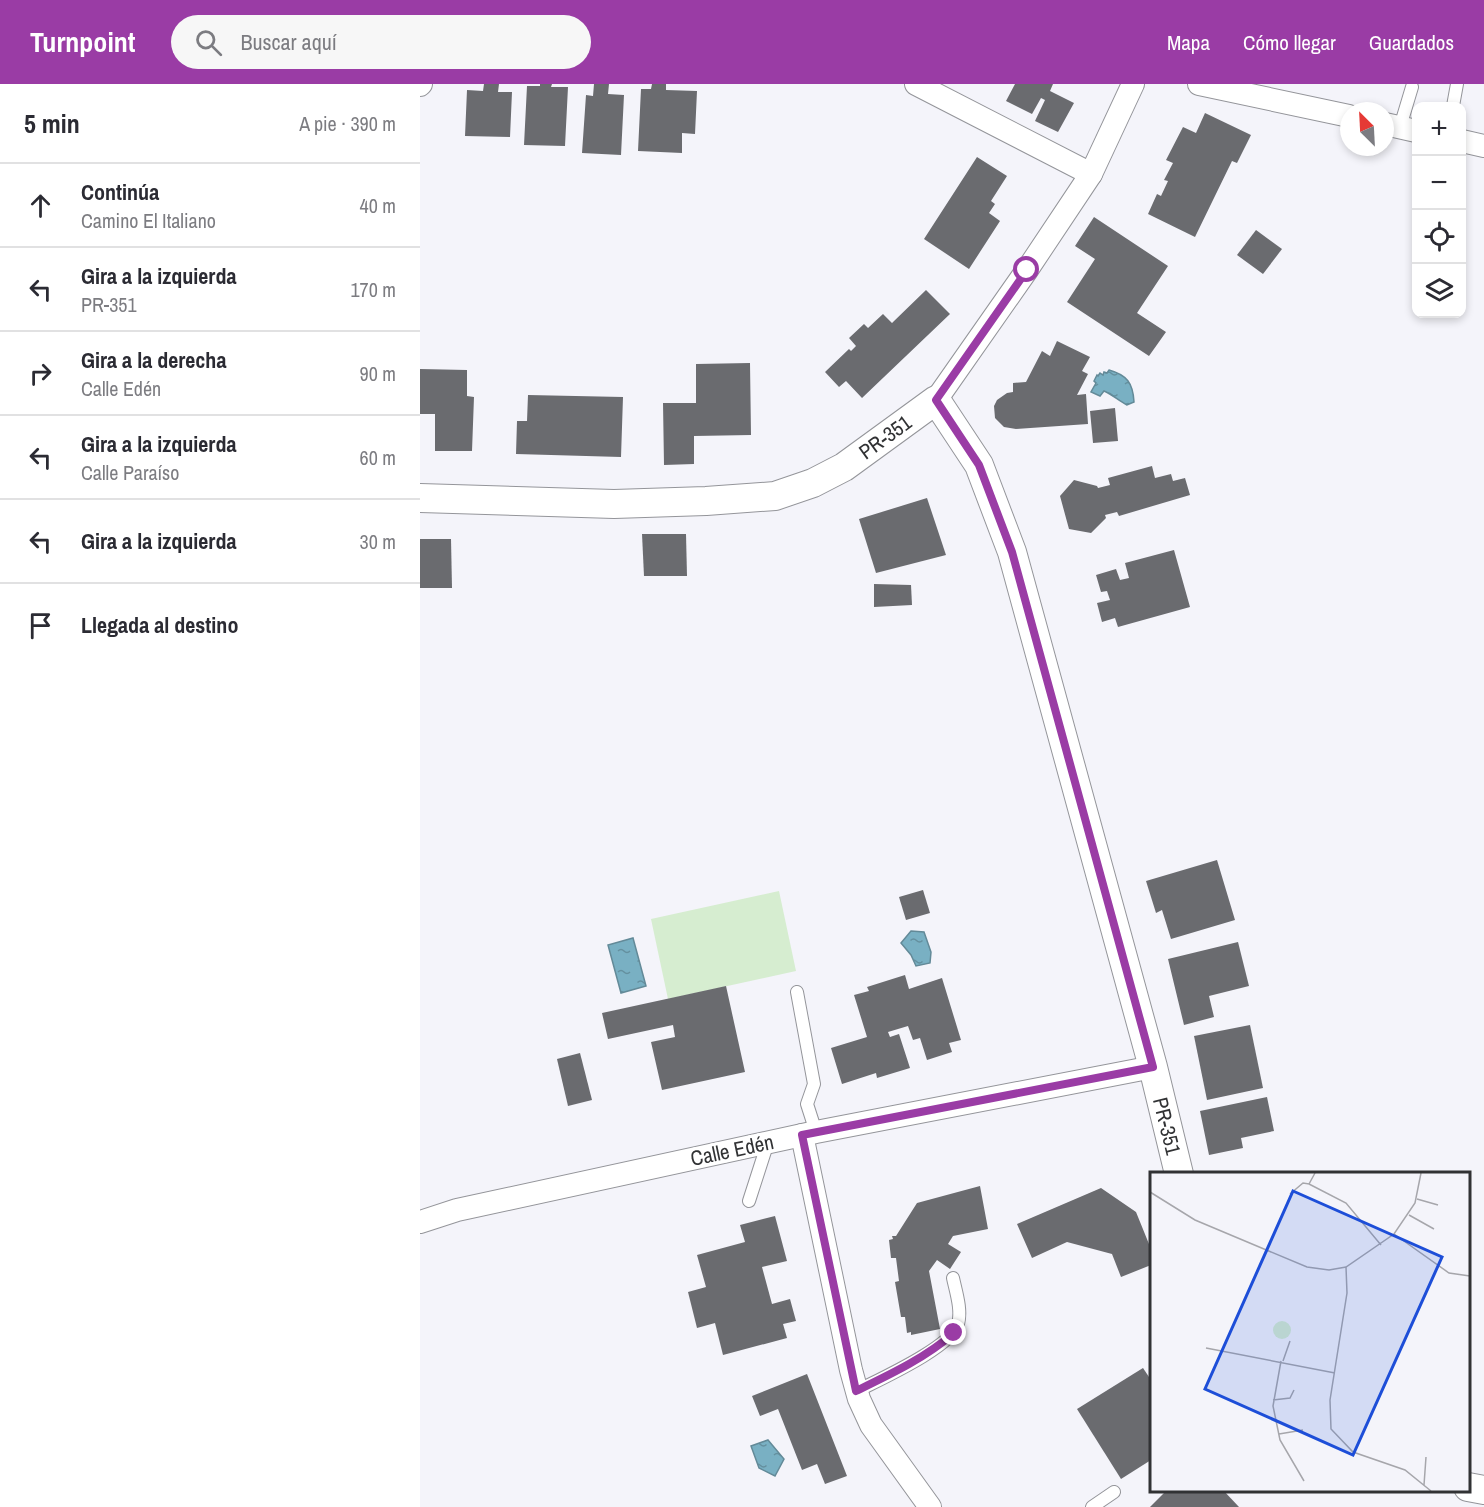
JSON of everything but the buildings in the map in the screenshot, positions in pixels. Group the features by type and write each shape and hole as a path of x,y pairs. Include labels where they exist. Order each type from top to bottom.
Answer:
{"street":[{"path":"916,84 1091,174"},
{"path":"936,400 1091,174 1133,84"},
{"path":"1198,84 1340,114"},
{"path":"1466,142 1484,146"},
{"name":"PR-351","path":"420,498 614,504 706,501 775,495 813,483 844,467 936,400 979,465 1012,552 1153,1067 1179,1172"},
{"name":"Calle Edén","path":"420,1222 457,1210 809,1133 1153,1067"},
{"path":"809,1133 856,1391 871,1425 930,1507"},
{"path":"1469,1487 1484,1490"}],"lane":[{"path":"1454,102 1457,84"},
{"path":"1400,127 1412,87"},
{"path":"797,992 814,1084 807,1104 809,1133"},
{"path":"749,1201 768,1142"},
{"path":"856,1391 907,1365 954,1333 959,1324 959,1308 953,1278"},
{"path":"1092,1507 1114,1492"}],"green space":[{"path":"779,891 796,971 668,999 651,919"}],"water":[{"path":"1109,370 1125,377 1132,390 1134,402 1127,405 1104,391 1100,396 1091,392 1097,375 1100,373 1103,375"},
{"path":"911,931 924,932 931,952 930,963 916,966 911,955 901,943"},
{"path":"633,938 646,986 621,993 608,945"},
{"path":"768,1440 784,1459 775,1476 759,1468 751,1446"}],"route":[{"path":"954,1333 907,1365 856,1391 802,1135 1153,1067 1012,552 979,465 936,400 1027,270"}]}
